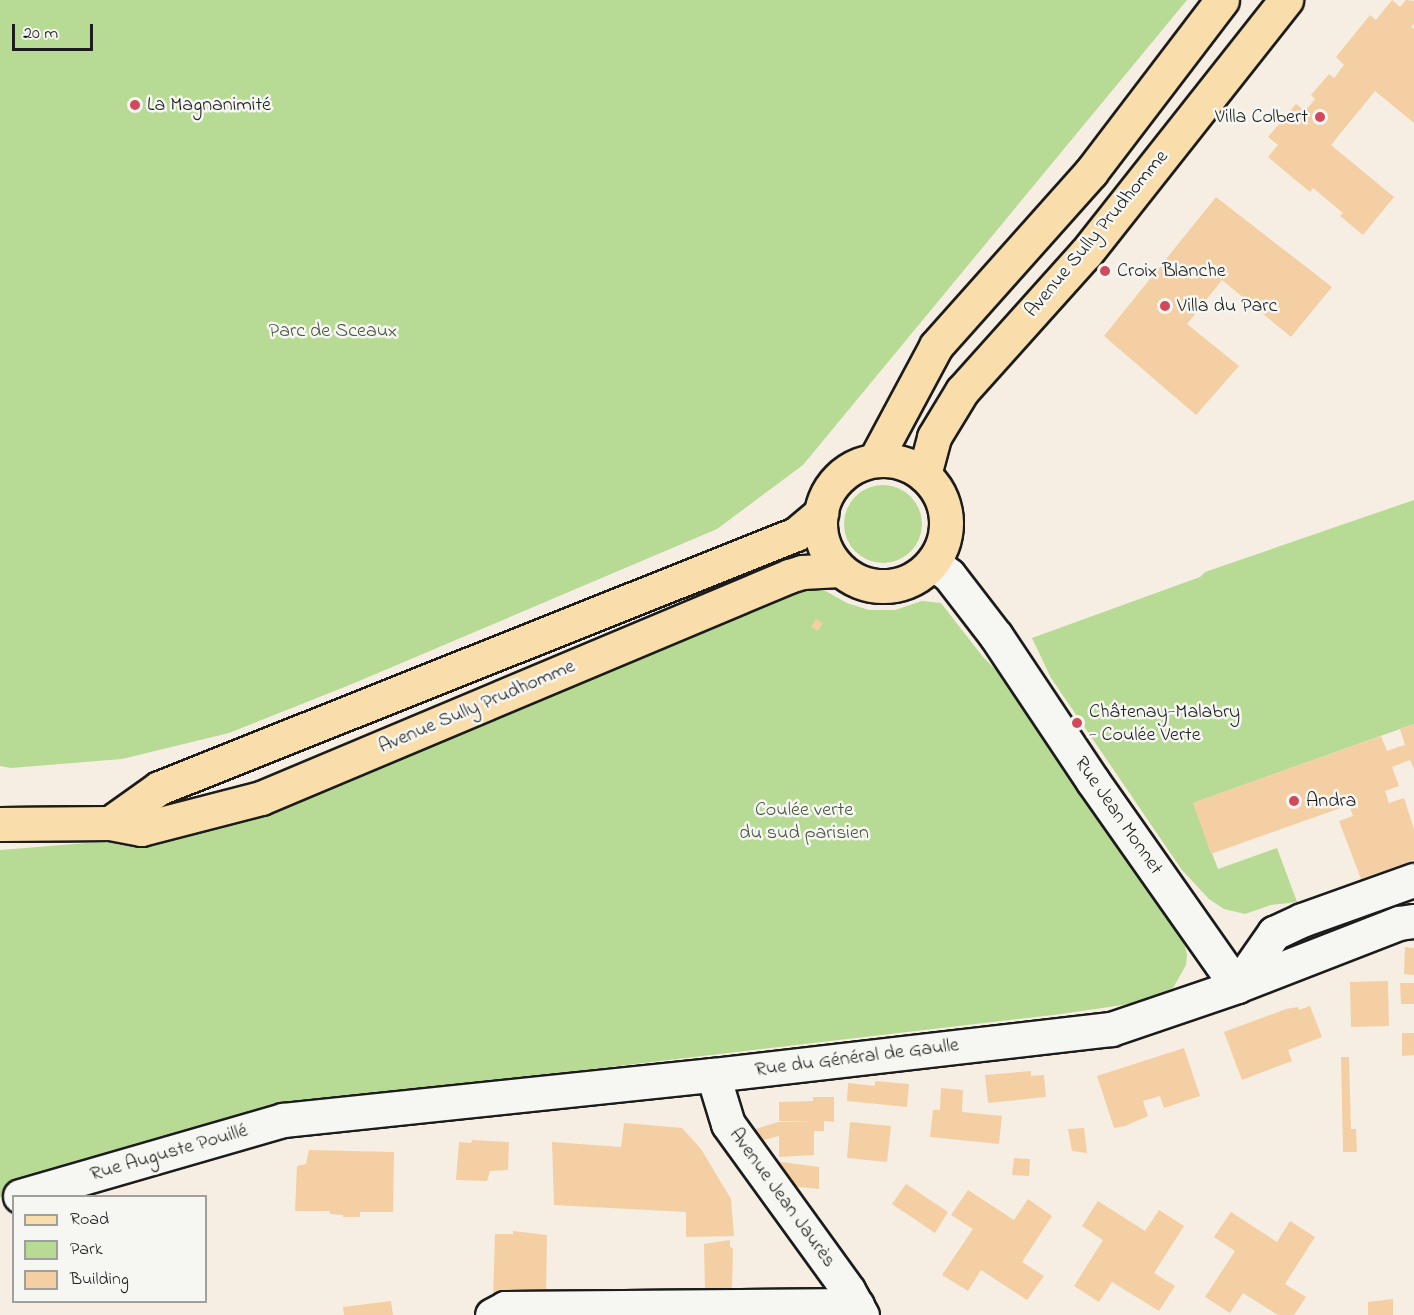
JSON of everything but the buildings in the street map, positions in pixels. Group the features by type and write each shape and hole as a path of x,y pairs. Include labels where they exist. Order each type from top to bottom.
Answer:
{"main road":[{"path":"875,460 936,346 1090,172 1222,0"},
{"name":"Avenue Sully Prudhomme","path":"924,475 934,437 962,391 1086,253 1286,0"},
{"path":"875,460 909,465 924,475 934,486 941,500 946,528 943,545 933,563 910,581 881,587 858,581 840,570 824,544 821,513 825,497 835,483 849,470 875,460"},
{"name":"Avenue Sully Prudhomme","path":"110,823 159,788 796,534 821,513"},
{"name":"Avenue Sully Prudhomme","path":"0,824 110,823 141,829 261,798 789,576 802,572 840,570"}],"street":[{"name":"Rue Jean Monnet","path":"933,563 949,575 996,636 1092,780 1237,986"},
{"path":"1237,986 1274,933 1302,920 1414,880"},
{"name":"Rue du Général de Gaulle","path":"283,1120 713,1075 1111,1029 1237,986 1399,923 1414,921"},
{"name":"Avenue Jean Jaurès","path":"713,1075 728,1124 860,1310"},
{"name":"Rue Auguste Pouillé","path":"27,1195 283,1120"},
{"path":"492,1315 505,1308 860,1310"}],"green space":[{"name":"Parc de Sceaux","path":"0,0 1187,0 803,465 717,529 352,684 229,733 122,759 11,768 0,766"},
{"path":"883,485 898,488 911,496 919,509 922,524 919,539 911,552 898,560 883,563 868,560 855,552 847,539 844,524 847,509 855,496 868,488"},
{"path":"1414,500 1414,724 1193,803 1218,869 1277,848 1297,902 1271,905 1245,914 1224,909 1209,899 1182,870 1051,678 1032,638 1200,577 1205,572"},
{"name":"Coulée verte du sud parisien","path":"800,582 814,591 815,588 822,589 847,603 869,610 895,610 922,601 941,603 983,657 1009,683 1181,933 1187,954 1186,965 1173,988 1136,1003 1061,1014 277,1106 0,1197 0,850 136,839"}],"place":[{"name":"La Magnanimité","path":"135,105"},
{"name":"Villa Colbert","path":"1320,117"},
{"name":"Croix Blanche","path":"1105,271"},
{"name":"Villa du Parc","path":"1165,306"},
{"name":"Châtenay-Malabry - Coulée Verte","path":"1077,723"},
{"name":"Andra","path":"1294,801"}]}
